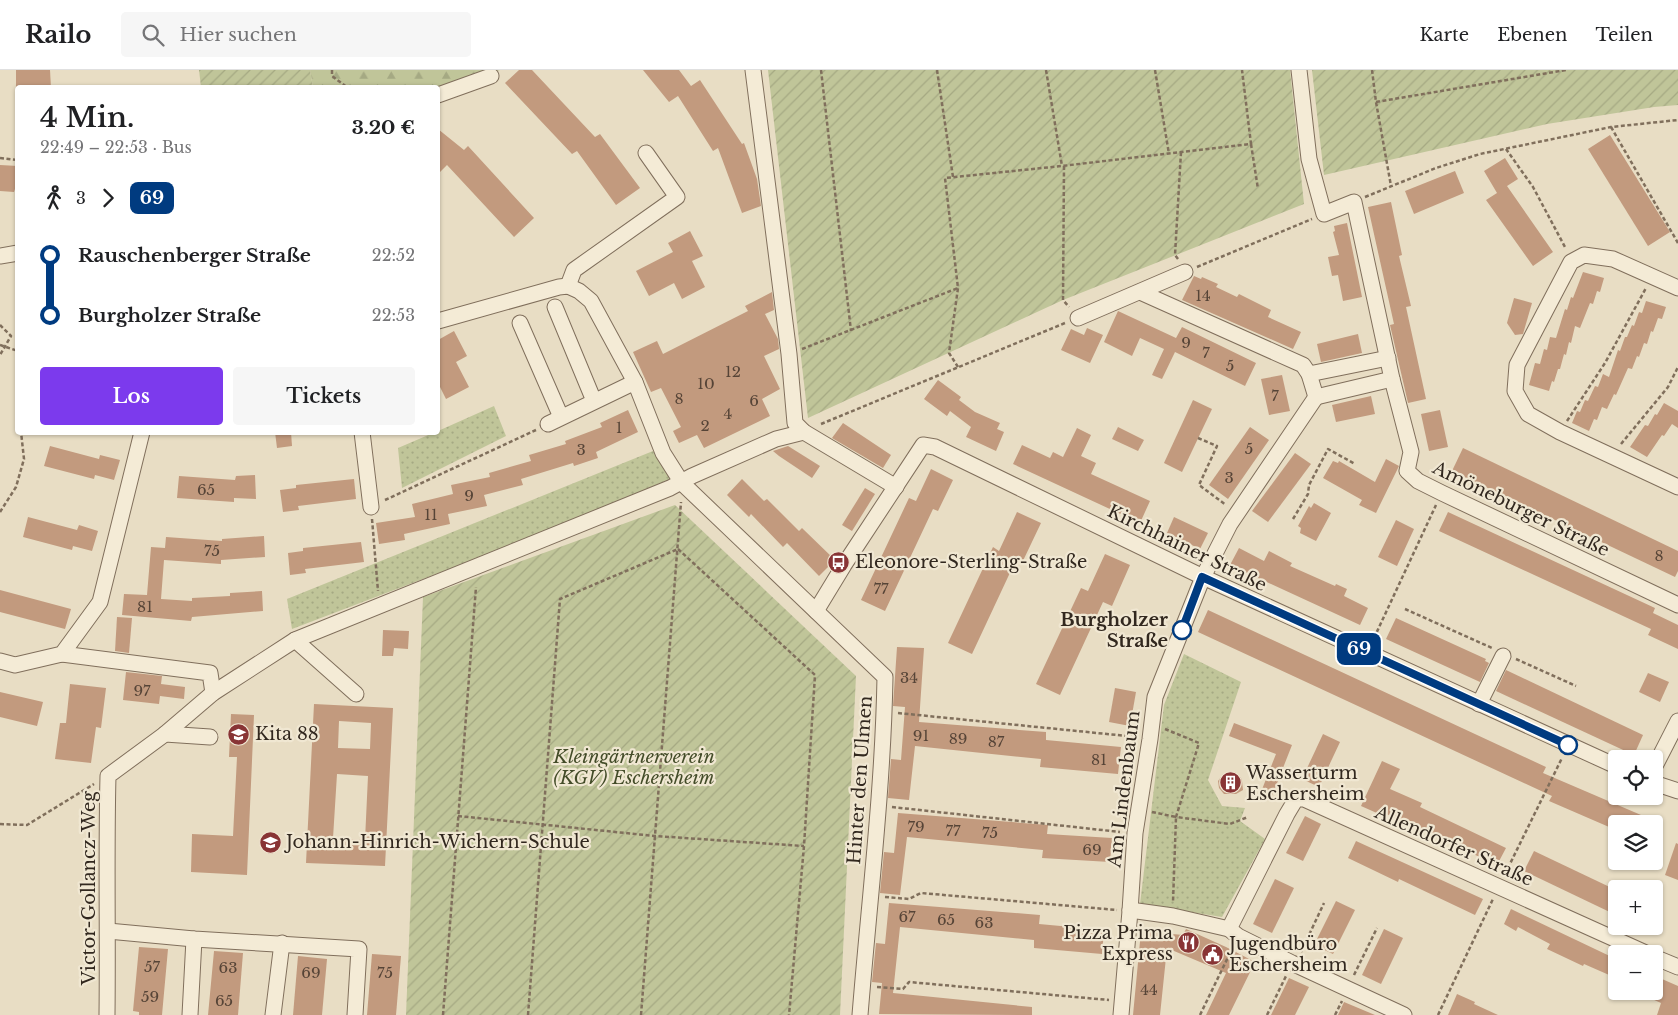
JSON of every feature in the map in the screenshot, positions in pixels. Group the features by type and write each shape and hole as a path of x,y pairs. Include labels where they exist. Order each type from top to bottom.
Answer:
{"street":[{"path":"753,70 789,354 795,423 804,432 896,487"},
{"path":"1202,577 1230,524 1316,397 1392,379 1354,202 1324,214 1309,159 1299,70"},
{"path":"440,94 491,76"},
{"path":"568,286 574,270 677,197 646,153"},
{"path":"0,256 15,254"},
{"path":"1678,288 1613,259 1584,256 1570,262 1517,365 1515,391 1528,414 1560,432 1678,487"},
{"path":"1078,318 1185,272"},
{"path":"440,320 568,286 579,291 591,301 635,382 663,453 682,483"},
{"path":"1140,292 1303,365 1309,374 1316,397"},
{"path":"555,307 594,401"},
{"path":"520,323 554,421 635,382"},
{"path":"1309,374 1388,358"},
{"name":"Amöneburger Straße","path":"1392,379 1411,452 1407,471 1418,481 1678,605"},
{"name":"Victor-Gollancz-Weg","path":"107,1015 106,836 108,776 165,734 213,693 294,640 682,483 692,476 776,439 804,432"},
{"path":"62,654 100,602 141,435"},
{"path":"362,435 371,507"},
{"name":"Kirchhainer Straße","path":"816,611 923,445 936,447 1202,577 1608,762"},
{"name":"Hinter den Ulmen","path":"682,483 885,677 878,806 860,1015"},
{"name":"Am Lindenbaum","path":"1122,1008 1135,833 1155,697 1202,577"},
{"path":"294,640 356,694"},
{"path":"0,661 15,665 62,654 210,673 213,693"},
{"path":"1479,704 1503,656"},
{"path":"1663,750 1678,721"},
{"path":"165,734 210,736"},
{"path":"1663,786 1678,791"},
{"name":"Allendorfer Straße","path":"1233,933 1287,814 1296,799 1304,799 1628,945"},
{"path":"1130,911 1173,916 1233,933 1293,964 1404,1015"},
{"path":"108,931 194,939 359,949 355,1015"},
{"path":"190,1015 194,939"},
{"path":"273,1015 282,944"},
{"path":"1663,960 1678,967"}],"path":[{"path":"332,70 332,76 344,85"},
{"path":"821,70 851,331"},
{"path":"937,70 953,177"},
{"path":"804,432 1078,318 1063,300 1063,166 1046,70"},
{"path":"1155,70 1169,154"},
{"path":"1242,70 1258,189"},
{"path":"1372,70 1391,186"},
{"path":"1376,102 1566,70"},
{"path":"1354,202 1444,165 1480,154 1611,127 1678,120"},
{"path":"1611,127 1678,244"},
{"path":"958,367 949,353 958,288 945,178 1251,144"},
{"path":"1506,149 1533,187 1566,250 1575,260"},
{"path":"1182,152 1175,255 1185,272 1324,214"},
{"path":"0,158 15,160"},
{"path":"1560,432 1605,363 1652,276"},
{"path":"789,354 958,288"},
{"path":"0,325 11,336 0,355"},
{"path":"0,345 15,350"},
{"path":"1611,456 1668,387 1678,367"},
{"path":"379,605 371,507 554,421"},
{"path":"0,512 16,487 24,459 21,435"},
{"path":"1198,438 1217,446 1199,485 1237,513"},
{"path":"1293,520 1308,494 1309,485 1328,449 1355,464"},
{"path":"641,1015 682,483"},
{"path":"1367,653 1442,492"},
{"path":"528,1015 560,599 678,549"},
{"path":"678,549 815,675 804,846 789,1015"},
{"path":"443,1015 476,587"},
{"path":"884,712 1151,731 1199,743 1176,817 1173,916"},
{"path":"0,824 27,825 108,776"},
{"path":"878,806 1135,833"},
{"path":"1138,809 1176,817 1230,824 1248,818"},
{"path":"458,816 655,836 804,846"},
{"path":"871,896 909,899 921,893 1130,911"},
{"path":"1268,1015 1324,903"},
{"path":"1347,989 1377,928"},
{"path":"1200,1015 1233,933"},
{"path":"863,986 903,990 909,982 1122,1008"}],"green space":[{"path":"199,70 310,70 313,85 201,85"},
{"path":"310,70 500,70 440,90 440,85 313,85"},
{"path":"768,70 1290,70 1304,204 1063,300 808,418"},
{"path":"1312,70 1678,70 1678,105 1547,124 1324,175"},
{"path":"494,406 506,436 402,488 398,448 428,435 440,435 440,430"},
{"path":"653,451 674,483 292,629 287,599"},
{"name":"Kleingärtnerverein (KGV) Eschersheim","path":"675,505 856,676 840,1015 406,1015 423,597"},
{"path":"1184,654 1241,682 1208,780 1222,806 1245,808 1240,821 1265,839 1222,917 1140,904 1164,705"}],"building":[{"path":"16,70 50,70 51,85 16,85"},
{"path":"519,70 532,70 595,137 600,134 640,188 616,205 577,151 572,154 505,83"},
{"path":"643,70 679,70 691,86 700,80 742,144 744,143 757,179 761,206 742,213 718,148 713,151 678,96 669,102"},
{"path":"440,131 464,150 468,146 534,218 514,237 447,165 440,172"},
{"path":"1610,135 1670,232 1648,246 1588,149"},
{"path":"1505,158 1518,179 1507,186 1553,252 1533,266 1486,200 1497,193 1484,171"},
{"path":"0,165 15,166 14,192 0,191"},
{"path":"1455,171 1464,193 1414,214 1405,191"},
{"path":"1391,202 1402,255 1399,256 1411,306 1406,307 1426,399 1408,403 1390,325 1394,324 1368,207"},
{"path":"1347,223 1362,297 1343,301 1338,275 1332,276 1328,257 1339,255 1333,232 1335,231 1334,226"},
{"path":"690,231 703,256 692,261 705,287 682,299 674,283 649,296 636,271 673,252 668,243"},
{"path":"1583,272 1604,278 1600,292 1597,291 1593,304 1590,303 1580,328 1575,326 1571,343 1569,342 1566,355 1564,354 1560,369 1558,369 1554,382 1552,381 1549,391 1529,385 1535,363 1540,364 1544,349 1547,350 1550,337 1556,338 1565,309 1567,310 1571,297 1573,298"},
{"path":"1194,276 1201,279 1202,277 1218,284 1216,287 1237,297 1239,294 1271,310 1268,317 1301,332 1293,349 1182,300"},
{"path":"772,292 774,310 765,314 778,339 779,349 764,356 780,389 762,399 770,416 704,448 697,435 679,443 673,431 681,427 661,388 651,392 633,352 657,341 663,354 748,311 745,306"},
{"path":"1514,298 1532,303 1523,334 1515,335 1507,323"},
{"path":"1646,301 1666,307 1662,319 1658,318 1647,344 1644,343 1632,369 1628,368 1616,395 1614,394 1607,409 1602,407 1597,420 1594,419 1589,431 1572,423 1577,411 1580,412 1585,400 1588,401 1595,386 1598,387 1603,374 1609,377 1618,350 1620,351 1632,325 1634,326 1639,312 1642,313"},
{"path":"1118,311 1176,338 1182,327 1256,363 1245,386 1175,352 1162,379 1152,375 1164,349 1140,338 1132,356 1104,342"},
{"path":"1087,328 1103,335 1090,363 1061,350 1071,329 1084,335"},
{"path":"454,331 467,356 456,362 469,387 446,399 440,387 440,339"},
{"path":"1358,334 1362,353 1321,362 1317,344"},
{"path":"1282,375 1290,411 1269,415 1261,379"},
{"path":"938,380 961,397 959,400 975,412 1000,423 997,429 1004,432 996,451 966,437 971,427 950,411 947,416 924,399"},
{"path":"1371,396 1375,414 1336,422 1332,405"},
{"path":"1193,400 1212,409 1182,472 1164,463"},
{"path":"1664,403 1678,411 1678,428 1672,424 1647,457 1630,447 1645,425 1648,426 1655,414 1657,415"},
{"path":"628,410 638,432 596,452 598,458 574,466 573,463 521,479 523,485 484,495 487,506 448,514 450,524 404,534 405,540 379,544 376,523 415,517 412,504 453,494 451,485 490,477 489,473 531,461 529,455 566,444 565,441 602,427 600,423"},
{"path":"1440,410 1448,447 1429,451 1421,414"},
{"path":"843,423 891,455 883,468 832,438"},
{"path":"1118,427 1144,440 1138,451 1112,439"},
{"path":"1250,427 1269,440 1228,499 1209,485"},
{"path":"1077,428 1091,435 1081,456 1096,463 1091,474 1150,501 1140,523 1013,464 1022,445 1050,458 1053,452 1063,457"},
{"path":"275,435 291,435 292,446 277,448"},
{"path":"50,446 99,459 100,455 120,460 114,480 95,475 94,479 44,466"},
{"path":"788,446 820,466 812,478 773,451"},
{"path":"1463,448 1678,551 1678,571 1675,577 1452,471"},
{"path":"1295,453 1311,464 1268,522 1252,511"},
{"path":"1386,459 1399,466 1376,513 1359,505 1362,500 1323,478 1333,461 1338,463 1339,461 1375,482"},
{"path":"931,469 953,480 938,511 933,509 885,611 861,600 909,498 916,501"},
{"path":"255,475 256,499 234,498 234,502 177,498 179,476 235,480 236,476"},
{"path":"354,479 356,499 298,506 299,510 283,512 280,490 296,488 296,485"},
{"path":"742,479 764,501 767,499 799,531 802,528 835,560 819,576 787,543 783,547 751,514 749,517 727,495"},
{"path":"865,488 875,494 852,531 842,525"},
{"path":"1314,503 1331,513 1316,541 1300,533 1301,528 1298,526 1309,506 1311,508"},
{"path":"1017,512 1041,523 1021,565 1015,562 972,654 948,643 993,547 999,551"},
{"path":"1448,512 1655,608 1653,613 1678,625 1678,649 1648,635 1651,629 1439,531"},
{"path":"28,517 77,530 79,525 98,531 92,551 73,546 72,550 23,537"},
{"path":"1174,517 1208,533 1200,549 1167,533"},
{"path":"1396,520 1414,529 1397,566 1378,557"},
{"path":"264,536 265,557 221,560 221,564 164,560 161,599 192,601 192,598 230,596 230,593 262,591 263,611 192,617 191,621 122,615 124,594 147,595 151,547 165,548 166,537 222,541 222,539"},
{"path":"361,542 364,562 305,569 306,573 290,575 288,553 303,551 303,548"},
{"path":"1239,548 1264,561 1269,551 1292,563 1290,566 1335,586 1336,584 1347,589 1344,596 1368,608 1360,625 1230,565"},
{"path":"1105,554 1130,565 1112,606 1103,602 1060,695 1036,684 1081,588 1088,591"},
{"path":"0,590 71,609 65,629 0,612"},
{"path":"1208,610 1546,767 1543,773 1608,801 1608,805 1618,805 1641,815 1608,815 1608,827 1549,801 1552,796 1198,632"},
{"path":"117,617 132,618 129,653 115,651"},
{"path":"1396,618 1486,659 1485,661 1489,663 1480,682 1386,639"},
{"path":"383,630 409,631 408,649 394,648 393,656 382,656"},
{"path":"897,647 924,648 919,722 1046,732 1046,740 1121,747 1118,774 1040,767 1041,759 915,746 909,800 888,798 891,759 901,760 905,707 893,706"},
{"path":"1506,670 1643,735 1636,750 1623,750 1496,691"},
{"path":"126,672 162,676 161,684 185,687 184,699 160,696 159,704 123,700"},
{"path":"1648,673 1669,682 1660,702 1639,692"},
{"path":"70,684 106,688 101,728 96,727 91,763 55,759 60,723 66,723"},
{"path":"1115,688 1136,692 1130,726 1109,722"},
{"path":"0,692 43,702 37,726 0,717"},
{"path":"314,704 393,708 385,866 306,863","holes":["339,721 371,723 370,749 338,748","337,774 368,776 365,840 333,838"]},
{"path":"231,714 254,715 247,875 191,872 192,834 233,836 237,757 229,757"},
{"path":"1234,723 1292,745 1270,801 1259,797 1276,754 1229,736"},
{"path":"1323,734 1340,742 1319,787 1302,779"},
{"path":"1382,761 1400,769 1390,789 1422,803 1420,807 1506,848 1497,865 1380,811 1379,814 1361,806"},
{"name":"Wasserturm Eschersheim","path":"1227,772 1235,772 1241,778 1243,790 1236,794 1224,794 1219,788 1218,781"},
{"path":"898,813 1048,825 1047,834 1112,838 1110,862 1042,858 1043,850 907,837 900,895 880,893 884,852 894,853"},
{"path":"1305,816 1321,824 1303,861 1286,853"},
{"path":"1356,841 1483,899 1475,915 1399,879 1398,882 1348,858"},
{"path":"1676,843 1678,844 1678,880 1665,875"},
{"path":"1534,851 1608,886 1608,911 1524,871"},
{"path":"1275,879 1294,888 1272,933 1253,924"},
{"path":"1336,901 1355,910 1333,954 1314,945"},
{"path":"889,903 1040,915 1039,924 1104,930 1102,954 1034,948 1034,940 900,927 893,993 1032,1007 1032,1015 879,1014 882,983 872,982 876,943 885,944"},
{"path":"1511,909 1608,955 1608,974 1584,964 1583,966 1547,949 1550,944 1518,927 1516,931 1504,924"},
{"path":"1186,929 1255,962 1229,1015 1206,1015 1226,973 1167,948 1160,1015 1133,1015 1141,931 1183,935"},
{"path":"1384,929 1403,938 1381,984 1362,975"},
{"path":"139,947 168,949 162,1015 139,1015 139,1012 133,1011"},
{"path":"214,951 243,953 238,1015 208,1015"},
{"path":"372,954 401,956 396,1015 367,1015"},
{"path":"298,956 327,959 322,1015 293,1015"},
{"path":"1289,978 1309,987 1295,1015 1271,1015"},
{"path":"1663,979 1678,986 1678,1015 1657,1015 1661,1003 1654,1000 1663,1000"},
{"path":"1457,994 1475,1002 1474,1004 1498,1015 1448,1015"},
{"path":"1344,1002 1375,1015 1338,1015"}],"bus line":[{"name":"69","path":"1182,630 1202,577 1568,745"}],"place":[{"name":"Eleonore-Sterling-Straße","path":"839,562"},
{"name":"Burgholzer Straße","path":"1182,630"},
{"name":"Kita 88","path":"239,734"},
{"name":"Wasserturm Eschersheim","path":"1230,783"},
{"name":"Johann-Hinrich-Wichern-Schule","path":"270,842"},
{"name":"Pizza Prima Express","path":"1189,943"},
{"name":"Jugendbüro Eschersheim","path":"1213,954"}]}
